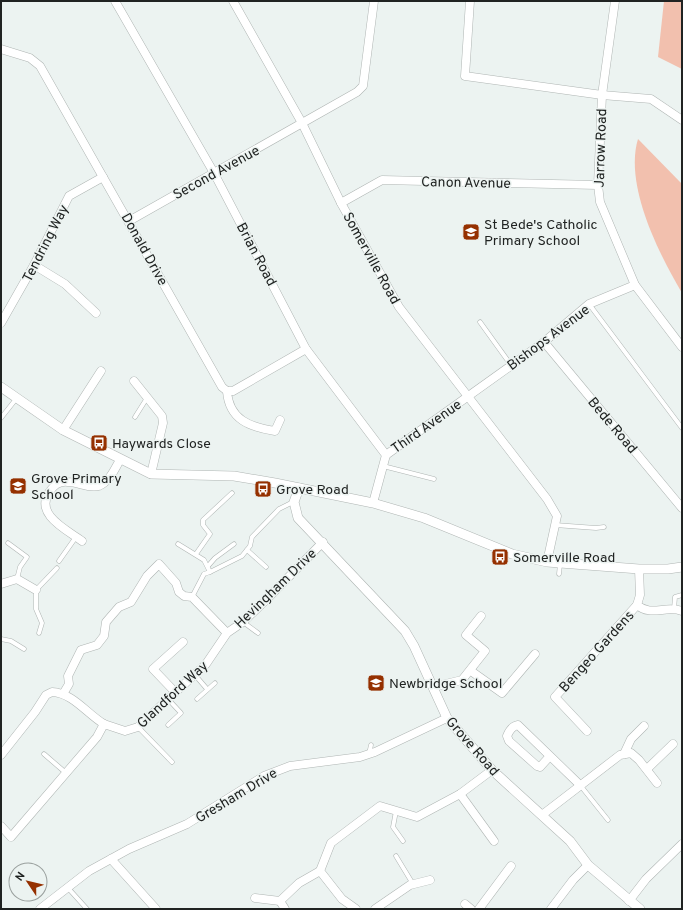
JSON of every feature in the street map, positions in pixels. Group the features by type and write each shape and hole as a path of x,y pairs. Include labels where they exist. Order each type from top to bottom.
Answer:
{"street":[{"name":"Brian Road","path":"115,1 214,173 306,349 386,455"},
{"name":"Somerville Road","path":"233,1 302,123 341,203 399,307 547,499 557,516 547,562"},
{"name":"Second Avenue","path":"129,221 356,92 363,86 374,1"},
{"path":"470,1 465,76 602,95 651,99 682,120"},
{"name":"Jarrow Road","path":"615,1 602,95 598,185 600,202 635,286 682,347"},
{"name":"Donald Drive","path":"1,49 30,58 40,66 222,387 227,391 228,403 238,417 255,428 275,431 280,420"},
{"name":"Tendring Way","path":"1,324 34,265 69,196 103,177"},
{"name":"Canon Avenue","path":"341,203 382,180 598,185"},
{"path":"34,265 65,284 96,313"},
{"name":"Bishops Avenue","path":"467,397 544,342 589,304 635,286"},
{"name":"Bede Road","path":"544,342 682,508"},
{"path":"227,391 233,391 306,349"},
{"path":"63,430 101,371"},
{"path":"134,381 162,416 163,423 151,474"},
{"path":"1,387 16,399 63,430 120,460 151,474 234,476 372,503 424,518 512,554 547,562 639,569 682,567"},
{"name":"Third Avenue","path":"386,455 467,397"},
{"path":"372,503 386,455"},
{"path":"79,539 52,519 46,511 46,497 56,485 62,482 91,487 103,484 110,478 120,460"},
{"path":"294,502 300,488"},
{"name":"Grove Road","path":"294,502 298,518 323,542 367,596 405,632 414,646 447,718 492,770 570,841 588,865 640,909"},
{"name":"Hevingham Drive","path":"227,633 243,622 323,542"},
{"path":"1,755 35,712 46,694 52,692 63,694 69,684 68,676 81,650 97,645 104,636 106,622 119,607 131,602 147,576 159,564 176,584 179,592 184,596 192,597 227,633"},
{"path":"639,569 640,595 637,605 649,612 678,610"},
{"path":"1,584 17,579 36,590"},
{"name":"Bengeo Gardens","path":"587,731 555,697 637,605"},
{"path":"433,687 462,680 485,651 466,635 480,616"},
{"name":"Glandford Way","path":"63,694 79,703 86,712 104,724 125,731 138,727 206,664 227,633"},
{"path":"175,692 153,669 183,642"},
{"path":"470,671 502,693 535,654"},
{"name":"Gresham Drive","path":"40,909 89,871 129,849 187,824 264,776 278,769 369,754 447,718"},
{"path":"1,826 11,838 98,737 104,724"},
{"path":"550,756 540,767 537,766 509,741 507,736 509,731 514,726 518,725 580,785"},
{"path":"624,754 630,740 644,726"},
{"path":"646,769 673,744"},
{"path":"542,815 620,755 631,753 658,783"},
{"path":"280,901 299,883 320,871 331,843 380,806 417,817 460,794 492,770"},
{"path":"460,794 494,841"},
{"path":"629,900 646,879 682,844"},
{"path":"111,859 156,909"},
{"path":"551,909 573,880 588,865"},
{"path":"479,909 511,866"},
{"path":"320,871 342,899 356,909"},
{"path":"375,909 413,884 430,880"},
{"path":"255,898 280,901"},
{"path":"280,901 285,909"}],"lane":[{"path":"589,304 682,428"},
{"path":"480,322 511,365"},
{"path":"135,417 147,397"},
{"path":"1,418 16,399"},
{"path":"382,466 434,479"},
{"path":"196,554 210,534 203,525 203,520 232,493"},
{"path":"192,597 201,577 204,574 242,556 247,550 252,536 279,509 294,502"},
{"path":"555,525 596,528 604,527"},
{"path":"59,562 79,539"},
{"path":"8,543 27,557 20,567 17,579"},
{"path":"178,544 204,560 210,572"},
{"path":"208,566 215,558 234,544"},
{"path":"247,550 266,567"},
{"path":"559,574 560,563"},
{"path":"39,633 42,623 36,609 36,590 57,568"},
{"path":"678,610 675,597 682,595"},
{"path":"243,622 258,634"},
{"path":"1,639 11,641 24,649"},
{"path":"194,675 208,689"},
{"path":"197,699 215,683"},
{"path":"168,699 181,713 168,725"},
{"path":"138,727 172,762"},
{"path":"369,754 371,745"},
{"path":"44,754 66,773"},
{"path":"580,785 608,820"},
{"path":"396,811 393,827 402,841"},
{"path":"396,856 413,884"},
{"path":"68,888 87,909"}],"shaded area":[{"path":"664,1 682,1 682,69 658,57"},
{"path":"638,139 682,184 682,293 663,259 654,239 640,198 636,177 635,157"}],"place":[{"name":"St Bede's Catholic Primary School","path":"471,232"},
{"name":"Haywards Close","path":"99,443"},
{"name":"Grove Primary School","path":"18,486"},
{"name":"Grove Road","path":"263,489"},
{"name":"Somerville Road","path":"500,557"},
{"name":"Newbridge School","path":"376,683"}]}
